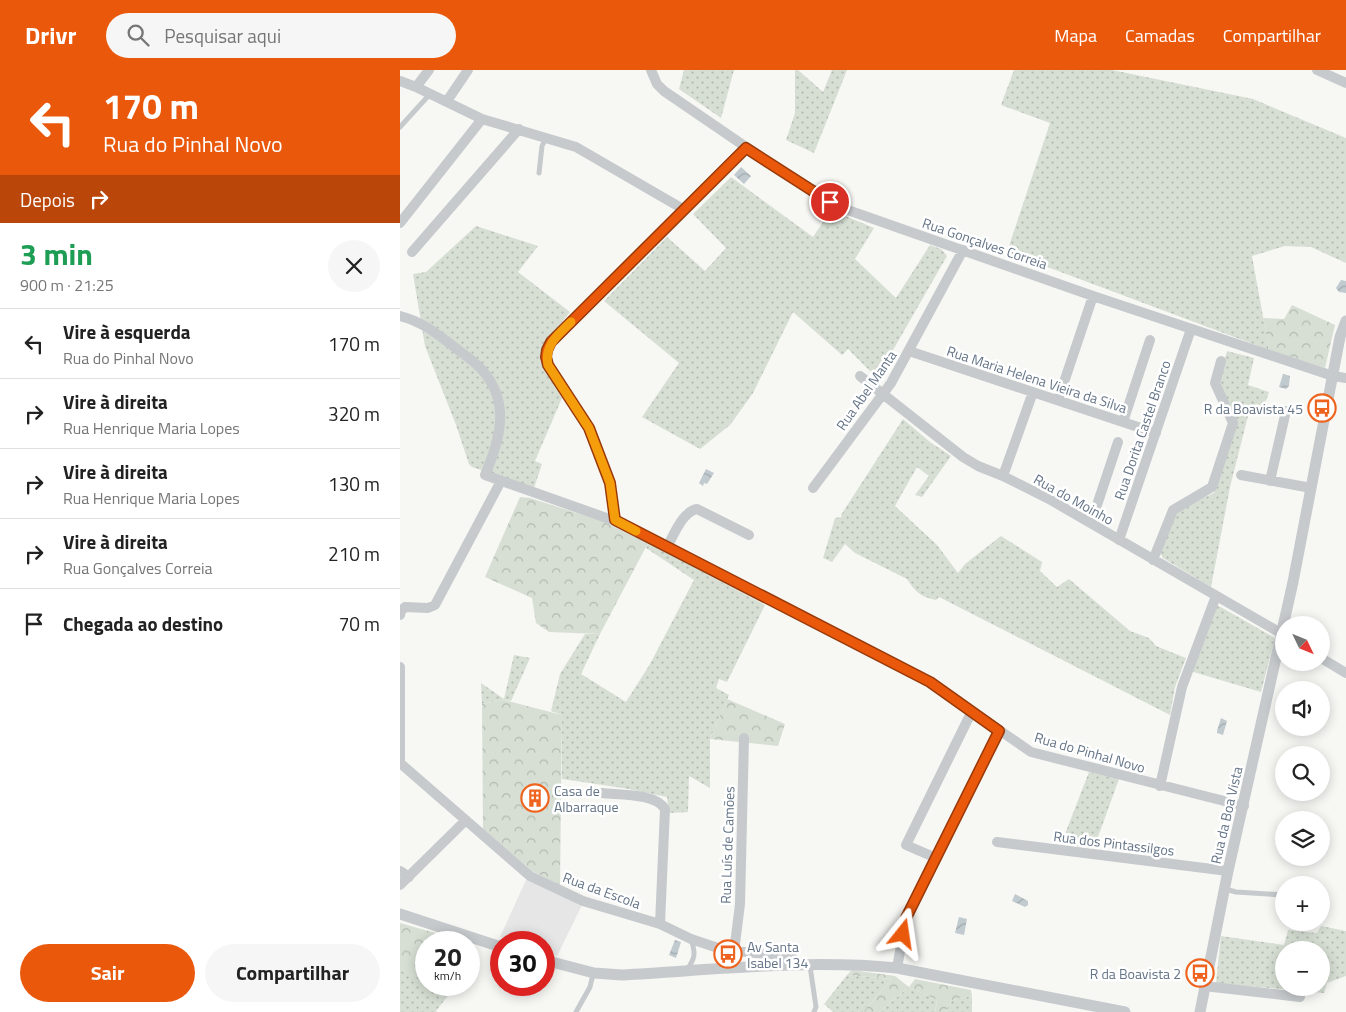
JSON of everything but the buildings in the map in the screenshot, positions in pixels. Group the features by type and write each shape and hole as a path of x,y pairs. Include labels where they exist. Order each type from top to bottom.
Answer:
{"street":[{"path":"416,87 429,70"},
{"path":"447,101 468,70"},
{"name":"Rua Gonçalves Correia","path":"651,70 657,84 664,91 746,148 842,208 1093,296 1333,376 1346,378"},
{"path":"1317,70 1346,83"},
{"path":"400,81 447,101 482,119 576,147 683,210"},
{"path":"400,223 482,119"},
{"path":"412,252 519,130"},
{"path":"615,520 610,483 589,428 551,371 546,357 547,350 551,342 746,148"},
{"name":"Rua Abel Manta","path":"813,488 891,383 963,250"},
{"path":"1058,400 1093,296"},
{"name":"Rua do Pinhal Novo","path":"400,316 412,318 426,326 474,362 484,372 493,386 499,405 500,426 494,452 485,475 615,520 930,682 1031,752 1244,806"},
{"name":"Rua da Boa Vista","path":"1286,616 1340,336 1346,322"},
{"name":"Rua Dorita Castel Branco","path":"1119,540 1192,329"},
{"path":"1123,422 1150,340"},
{"name":"Rua Maria Helena Vieira da Silva","path":"909,351 1156,433"},
{"path":"1153,560 1173,510 1212,487 1233,423 1215,383 1221,361"},
{"name":"Rua do Moinho","path":"860,376 978,466 1049,499 1275,629"},
{"path":"1003,476 1033,392"},
{"path":"1270,481 1286,411"},
{"path":"1091,523 1118,442"},
{"path":"1241,475 1311,488"},
{"path":"400,616 401,611 405,607 428,608 434,605 501,480"},
{"path":"667,547 685,516 692,510 697,509 750,535"},
{"path":"1160,786 1182,687 1216,596"},
{"path":"1330,663 1346,673"},
{"path":"400,667 400,763"},
{"name":"Rua da Boa Vista","path":"1200,1012 1224,889 1275,669"},
{"path":"936,858 906,845 972,711"},
{"path":"897,968 906,918 999,731"},
{"name":"Rua Luís de Camões","path":"734,952 740,904 744,738"},
{"name":"Rua da Escola","path":"400,763 530,876 583,901 660,924 721,949 734,952 791,957 805,965"},
{"path":"602,793 652,798 662,803 665,809 660,924"},
{"path":"400,885 404,874 466,820"},
{"name":"Rua dos Pintassilgos","path":"997,842 1228,871"},
{"path":"400,914 490,943"},
{"path":"555,963 594,973 622,974 860,964 897,968 1125,1012"},
{"path":"1204,986 1300,997"}],"lane":[{"path":"400,127 430,94"},
{"path":"539,173 542,146 546,138"},
{"path":"1224,889 1236,892 1275,894"},
{"path":"686,971 694,959 695,948 691,938"},
{"path":"805,965 816,1006 814,1012"},
{"path":"576,1012 590,987 594,973"}],"shaded area":[{"path":"527,878 582,905 557,956 555,955 555,931 503,931"}],"green space":[{"path":"684,70 734,70 721,118 679,89"},
{"path":"795,70 798,70 823,92 832,70 847,70 814,153 786,140 795,113"},
{"path":"1014,70 1112,70 1253,99 1346,138 1346,263 1311,247 1285,246 1252,256 1269,350 1007,252 1050,123 1001,105"},
{"path":"731,177 813,237 831,210 874,228 855,259 896,298 930,245 941,249 947,256 877,378 848,349 842,355 793,312 753,393 730,425 700,449 642,417 679,363 604,301 667,237 705,271 726,248 693,214"},
{"path":"476,226 538,246 518,272 570,312 542,348 540,361 562,398 535,461 542,464 534,488 472,467 469,464 425,346 413,274 426,272"},
{"path":"1292,305 1335,325 1325,368 1269,350 1263,318 1284,319"},
{"path":"1227,351 1254,358 1248,385 1269,392 1263,410 1251,407 1248,416 1230,487 1211,587 1163,558 1160,552 1175,511 1214,493 1237,421 1218,383"},
{"path":"903,419 930,442 951,456 922,497 915,495 929,476 917,467 895,506 937,545 958,573 965,564 1001,536 1042,562 1040,571 1057,587 1069,579 1130,631 1149,638 1156,646 1186,658 1175,687 1170,715 939,597 936,600 922,595 916,591 907,579 855,553 845,544 832,562 823,558 835,518 842,517 841,515"},
{"path":"520,497 530,498 602,521 648,543 600,634 549,632 536,623 532,598 485,577"},
{"path":"648,543 765,605 727,682 719,679 716,688 729,695 710,739 710,788 689,776 688,812 669,813 667,797 562,779 562,715 551,711 560,674 585,634 600,634 581,674 626,702 650,664 694,580 646,548"},
{"path":"1217,605 1275,638 1261,692 1190,671"},
{"path":"514,655 530,658 511,701 504,700 482,704 481,683 504,699"},
{"path":"727,699 785,724 778,746 710,739"},
{"path":"504,700 562,715 560,885 532,871 483,829 482,704"},
{"path":"1089,772 1119,779 1094,848 1066,845 1063,839"},
{"path":"400,923 428,931 415,931 415,976 400,970"},
{"path":"1330,928 1346,931 1346,976 1330,982 1330,941 1285,941 1288,931 1317,933 1318,931 1330,931"},
{"path":"1221,936 1275,944 1275,988 1216,983"},
{"path":"400,970 415,976 415,996 447,997 437,1012 400,1012"},
{"path":"852,970 895,976 909,987 879,1012 863,1012 892,979 847,975"},
{"path":"847,975 892,979 863,1012 833,1012 824,1004"},
{"path":"915,979 971,990 972,996 952,1000 945,1012 935,1012 937,1000 909,987"},
{"path":"909,987 937,1000 935,1012 879,1012"},
{"path":"972,996 972,1012 945,1012 952,1000"}],"water":[{"path":"741,167 751,176 744,184 734,175"},
{"path":"1341,280 1346,281 1346,293 1339,292 1336,288"},
{"path":"1283,374 1290,376 1289,386 1286,389 1279,387"},
{"path":"706,469 714,473 707,484 704,483 703,486 699,483"},
{"path":"1221,718 1227,721 1223,735 1217,733"},
{"path":"1015,894 1028,901 1028,905 1025,907 1012,901"},
{"path":"959,917 967,919 964,935 955,933"},
{"path":"675,940 681,942 676,958 669,955"}],"slow traffic":[{"path":"571,322 551,342 546,357 548,365 589,428 610,483 615,520 636,531"}],"place":[{"name":"R da Boavista 45","path":"1322,408"},
{"name":"Casa de Albarraque","path":"535,798"},
{"name":"Av Santa Isabel 134","path":"728,954"},
{"name":"R da Boavista 2","path":"1200,973"}],"route":[{"path":"830,202 746,148 551,342 546,357 551,371 589,428 610,483 615,520 930,682 999,731 906,918 903,934"}]}
